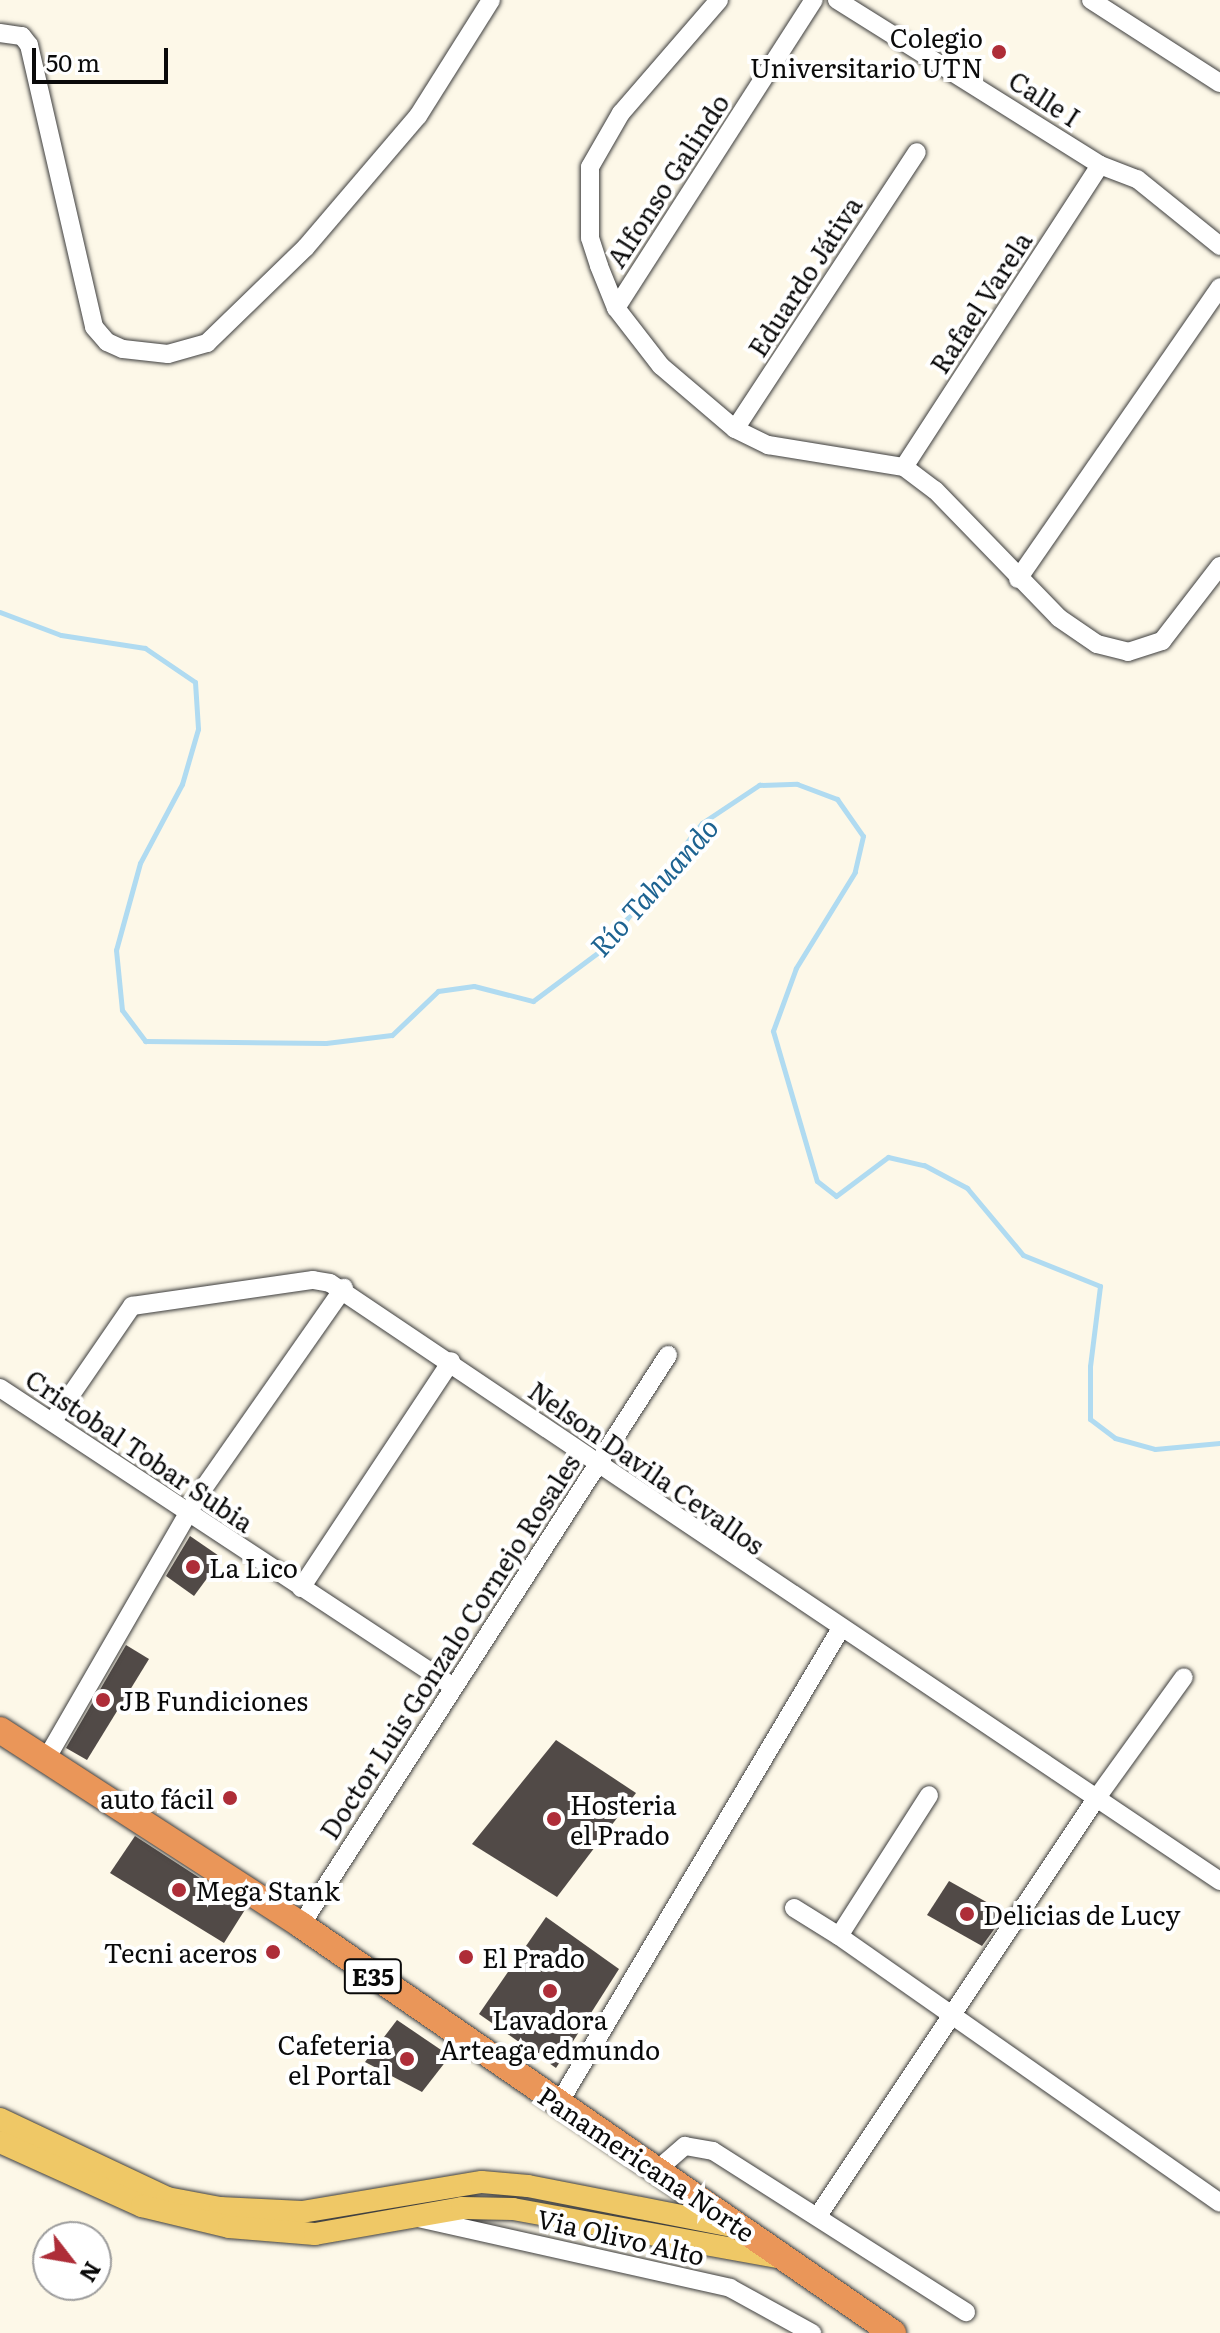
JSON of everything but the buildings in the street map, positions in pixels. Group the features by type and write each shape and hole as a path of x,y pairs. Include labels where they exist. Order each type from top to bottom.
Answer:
{"highway":[{"name":"Panamericana Norte","path":"0,1730 301,1925 893,2333"}],"main road":[{"path":"0,2119 167,2198 220,2208 302,2212 404,2191 482,2182 528,2186 742,2228"},
{"path":"0,2142 142,2206 229,2227 315,2234 408,2215 513,2209 789,2259"},
{"path":"404,2191 408,2215"}],"street":[{"path":"0,33 22,36 29,45 94,327 107,342 123,349 168,354 207,343 306,247 418,116 491,0"},
{"path":"719,0 621,113 590,167 590,238 616,308 661,366 735,429 768,445 904,467 935,490 1018,579 1097,644 1128,652 1162,641 1220,566"},
{"name":"Alfonso Galindo","path":"616,308 814,0"},
{"name":"Calle I","path":"837,0 1100,165 1137,179 1220,246"},
{"path":"1091,0 1220,83"},
{"name":"Eduardo Játiva","path":"735,429 917,152"},
{"name":"Rafael Varela","path":"904,467 1100,165"},
{"path":"1018,579 1220,287"},
{"name":"Nelson Davila Cevallos","path":"53,1421 132,1306 313,1280 344,1288 596,1465 1220,1881"},
{"path":"45,1761 187,1515 344,1288"},
{"name":"Doctor Luis Gonzalo Cornejo Rosales","path":"301,1925 452,1686 668,1355"},
{"path":"301,1588 451,1361"},
{"name":"Cristobal Tobar Subia","path":"0,1388 53,1421 187,1515 452,1686"},
{"path":"559,2103 840,1630"},
{"path":"818,2216 1096,1799 1184,1677"},
{"path":"839,1936 929,1795"},
{"path":"794,1908 952,2014 1220,2203"},
{"path":"657,2170 685,2146 698,2145 818,2216 966,2312"},
{"name":"Via Olivo Alto","path":"408,2215 730,2288 812,2333"}],"waterway":[{"name":"Río Tahuando","path":"0,612 61,635 145,648 195,682 198,729 182,784 140,863 116,950 122,1010 145,1041 326,1043 392,1035 438,991 474,986 533,1001 604,948 702,823 759,785 797,784 837,799 863,836 855,872 796,968 773,1031 817,1181 836,1196 888,1157 924,1165 967,1188 1023,1255 1100,1286 1090,1366 1090,1419 1115,1438 1155,1449 1220,1443"}],"place":[{"name":"Colegio Universitario UTN","path":"999,52"},
{"name":"La Lico","path":"193,1567"},
{"name":"JB Fundiciones","path":"103,1700"},
{"name":"auto fácil","path":"230,1798"},
{"name":"Hosteria el Prado","path":"554,1819"},
{"name":"Mega Stank","path":"179,1890"},
{"name":"Delicias de Lucy","path":"967,1914"},
{"name":"Tecni aceros","path":"273,1952"},
{"name":"El Prado","path":"466,1957"},
{"name":"Lavadora Arteaga edmundo","path":"550,1991"},
{"name":"Cafeteria el Portal","path":"407,2059"}]}
